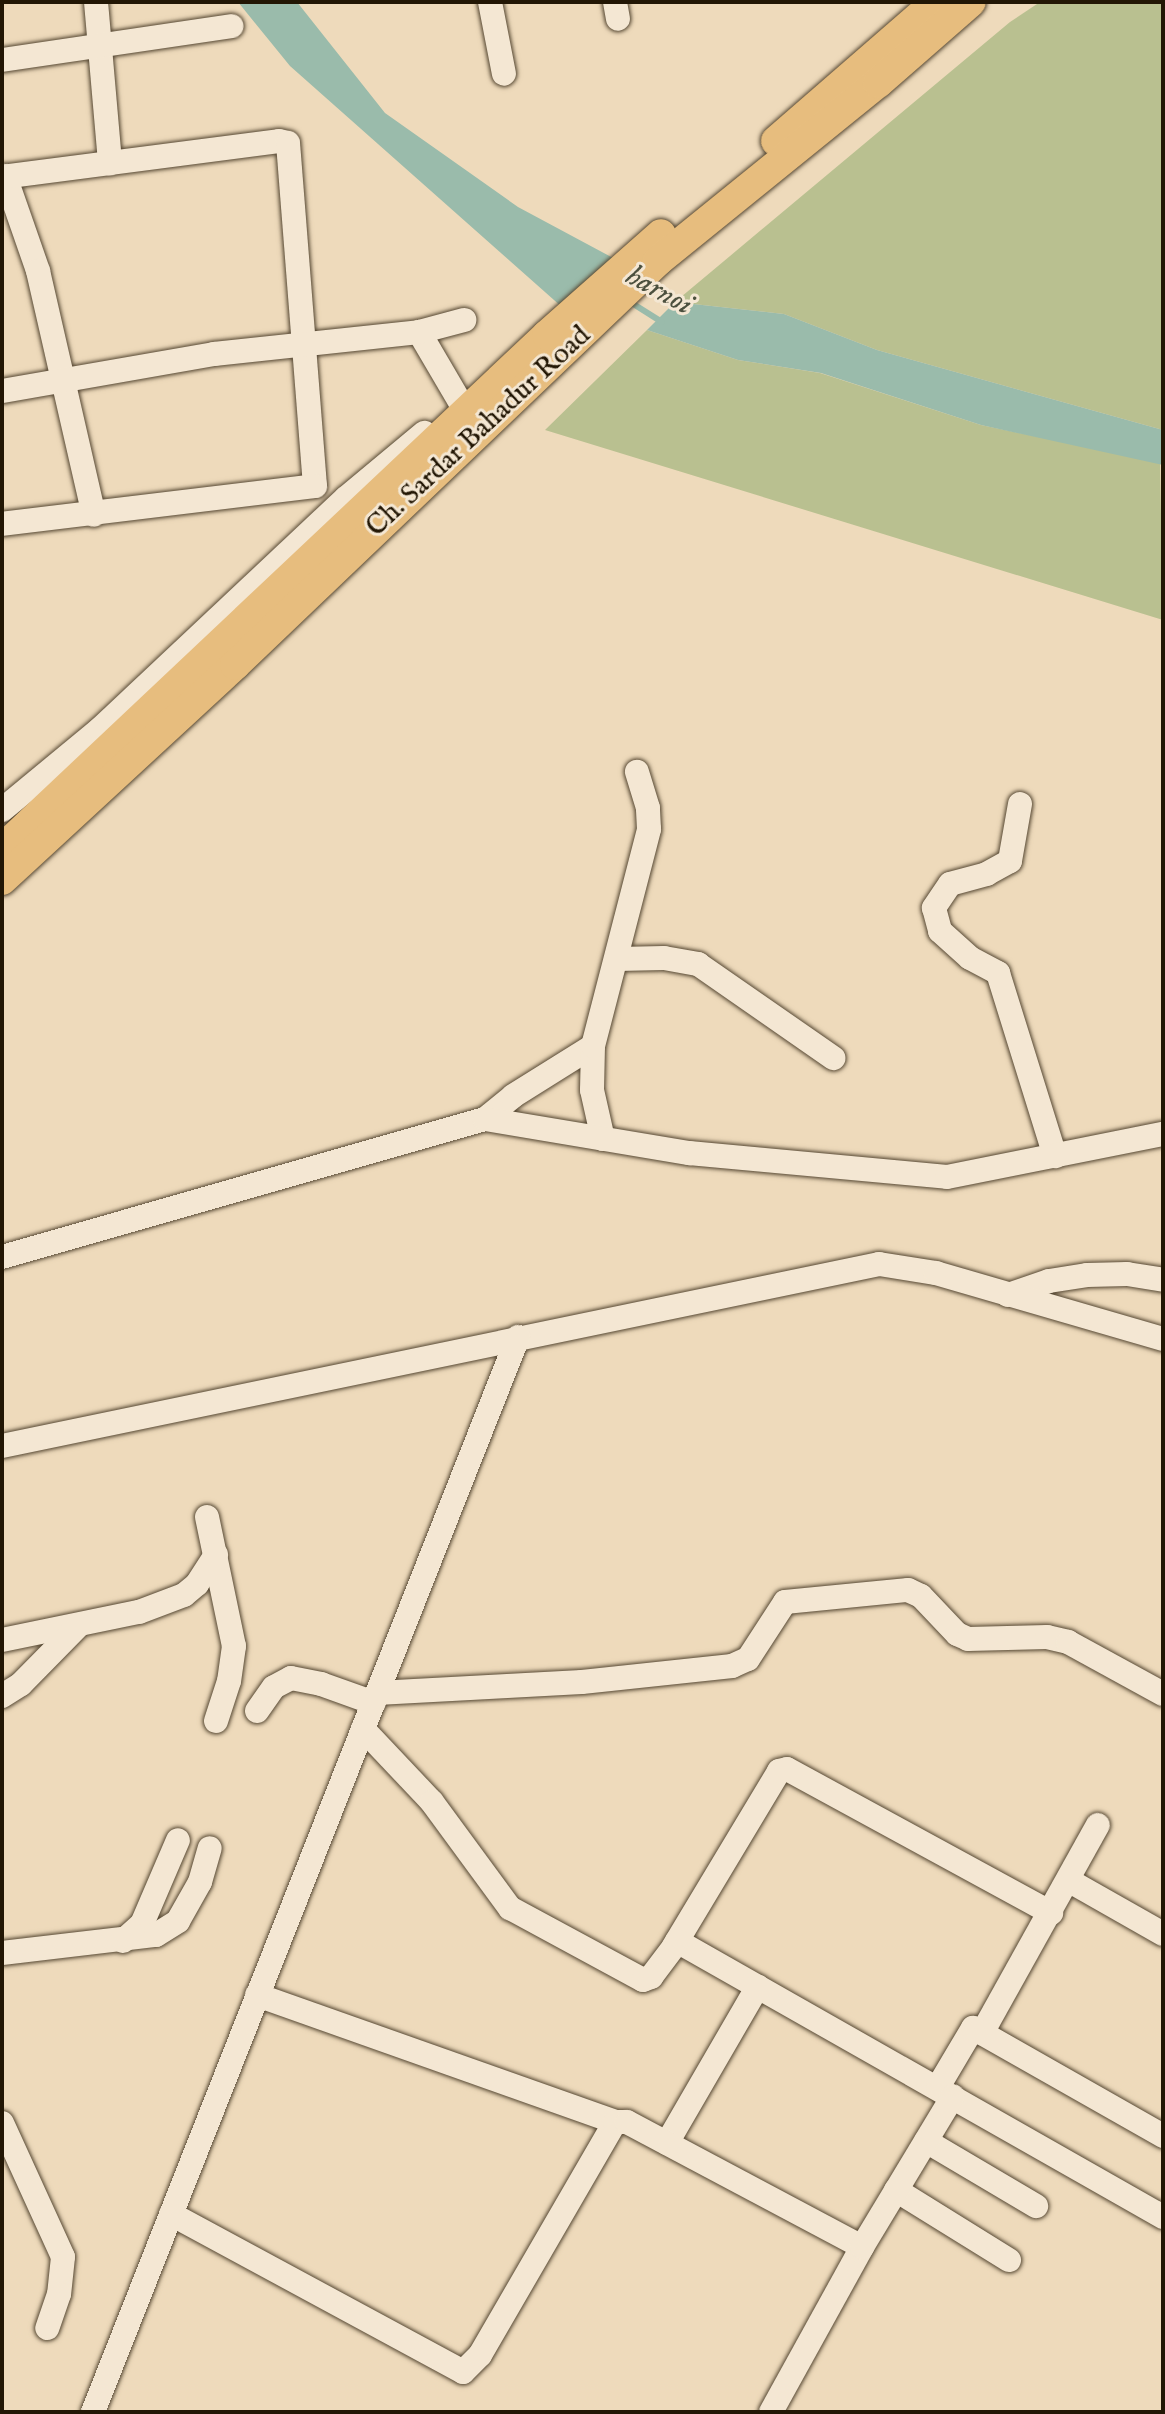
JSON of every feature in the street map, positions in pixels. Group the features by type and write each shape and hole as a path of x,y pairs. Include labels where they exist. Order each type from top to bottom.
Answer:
{"main road":[{"name":"Ch. Sardar Bahadur Road","path":"2,880 647,257 875,52 936,2"},
{"name":"Ch. Sardar Bahadur Road","path":"647,257 878,83 971,2"},
{"name":"Ch. Sardar Bahadur Road","path":"2,849 547,335 582,320"}],"street":[{"path":"96,2 110,163"},
{"path":"490,2 504,74"},
{"path":"2,60 231,26"},
{"path":"94,515 38,271 4,177 279,141 288,143 315,486"},
{"path":"2,391 214,354 419,332 464,320"},
{"path":"419,332 460,402"},
{"path":"2,810 100,729 346,498 460,402 547,335"},
{"path":"2,524 315,486 346,498"},
{"path":"603,1139 592,1090 593,1046 649,829 648,808 637,772"},
{"path":"1020,804 1010,861 987,874 950,884 934,908 940,931 970,958 998,973 1055,1156"},
{"path":"617,959 664,958 698,964 833,1058"},
{"path":"2,1257 485,1119 513,1096 593,1046"},
{"path":"485,1119 689,1153 947,1177 1163,1134"},
{"path":"2,1446 879,1264 908,1267 1163,1339"},
{"path":"1008,1295 1049,1281 1087,1275 1127,1274 1163,1280"},
{"path":"93,2412 518,1337"},
{"path":"207,1517 234,1646 229,1681 216,1721"},
{"path":"2,1640 139,1612 184,1595 197,1584 216,1555"},
{"path":"257,1711 274,1687 291,1678 376,1698 582,1682 732,1666 754,1651 785,1602 908,1590 921,1596 957,1634 968,1639 1047,1637 1068,1642 1163,1694"},
{"path":"2,1696 21,1684 79,1624"},
{"path":"363,1729 432,1802 510,1908 643,1980 651,1977 677,1941 779,1771 787,1769 1051,1913"},
{"path":"982,2033 1098,1825"},
{"path":"123,1941 142,1924 178,1840"},
{"path":"2,1953 156,1935 178,1921 200,1882 210,1848"},
{"path":"1068,1880 1163,1934"},
{"path":"677,1941 1163,2217"},
{"path":"667,2143 758,1986"},
{"path":"257,1995 615,2122 627,2122 862,2247"},
{"path":"771,2412 862,2247 926,2141 969,2031 973,2028 1163,2136"},
{"path":"171,2214 463,2372 480,2355 615,2122"},
{"path":"2,2123 63,2257 59,2294 47,2328"},
{"path":"926,2141 1036,2206"},
{"path":"896,2190 1009,2260"}],"green space":[{"path":"1040,2 1163,2 1163,430 877,350 784,314 675,302 1010,22"},
{"path":"647,330 738,360 820,373 981,425 1160,462 1163,620 545,430"}],"shaded area":[{"path":"238,2 297,2 385,113 518,207 615,259 563,308 290,66"},
{"path":"675,302 784,314 877,350 1163,430 1163,465 981,425 821,373 738,360 647,330"}],"waterway":[{"name":"harnoi","path":"627,300 662,322"}]}
